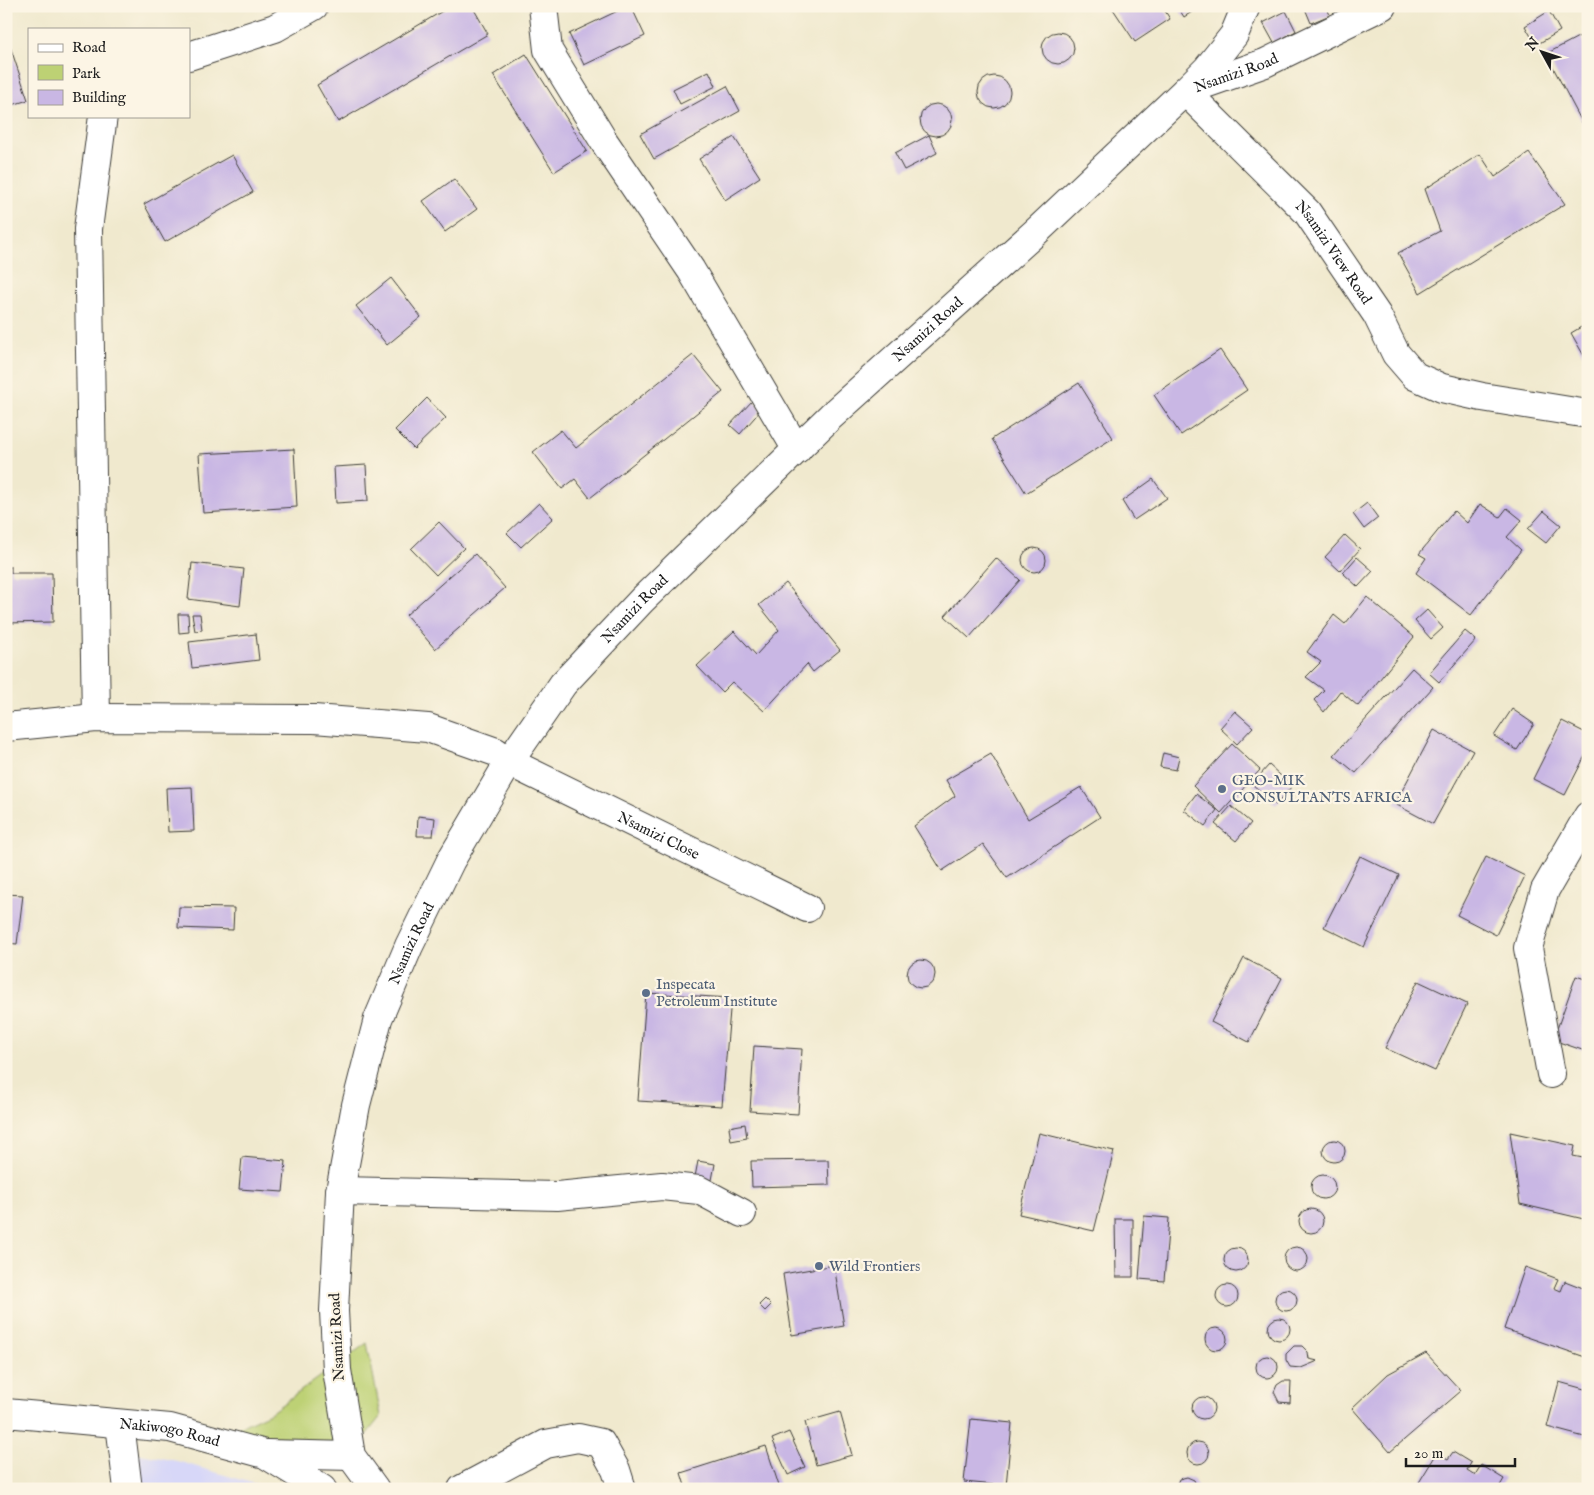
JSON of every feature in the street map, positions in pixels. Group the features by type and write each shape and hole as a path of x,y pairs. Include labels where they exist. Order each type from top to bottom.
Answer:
{"street":[{"path":"190,56 276,28 314,6"},
{"path":"543,6 548,50 605,143 691,270 797,450"},
{"path":"1185,91 1207,69 1234,35 1246,6"},
{"name":"Nsamizi Road","path":"375,1489 351,1456 337,1370 334,1311 340,1191 356,1105 378,1019 451,860 509,762 563,684 642,600 797,450 944,312 1038,229 1185,91 1265,63 1382,6"},
{"name":"Nsamizi View Road","path":"1185,91 1307,212 1377,315 1396,354 1414,376 1442,388 1482,397 1588,414"},
{"path":"96,718 88,229 103,118"},
{"name":"Nsamizi Close","path":"6,727 96,718 314,719 428,728 496,752 509,762 807,908"},
{"path":"1551,1074 1528,948 1545,890 1588,816"},
{"path":"340,1191 556,1196 662,1186 699,1190 742,1213"},
{"name":"Nakiwogo Road","path":"6,1412 170,1428 265,1454 322,1489"},
{"path":"120,1424 128,1489"},
{"path":"462,1489 546,1444 578,1438 601,1443 616,1470 622,1489"},
{"path":"265,1454 351,1456"}],"shaded area":[{"path":"120,1450 177,1461 273,1489 115,1489"}],"green space":[{"path":"367,1343 381,1416 362,1440 302,1453 224,1434 270,1413"}],"building":[{"path":"451,6 472,6 488,34 338,122 317,85"},
{"path":"631,6 645,36 584,65 569,34"},
{"path":"1111,6 1162,6 1170,19 1135,42"},
{"path":"1177,6 1201,6 1184,17"},
{"path":"1304,6 1326,6 1330,15 1311,23"},
{"path":"1286,11 1296,31 1274,43 1263,23"},
{"path":"1549,11 1560,31 1536,45 1525,26"},
{"path":"1058,32 1064,33 1069,37 1073,42 1073,54 1069,59 1064,63 1058,64 1052,63 1047,59 1043,54 1042,48 1043,42 1047,37 1052,33"},
{"path":"6,34 28,100 6,107"},
{"path":"1580,36 1588,51 1588,122 1583,124 1546,54"},
{"path":"526,54 587,151 554,172 493,75"},
{"path":"709,71 716,86 680,104 673,89"},
{"path":"994,76 1000,77 1005,81 1009,86 1009,98 1005,103 1000,107 994,108 988,107 983,103 979,98 978,92 979,86 983,81 988,77"},
{"path":"727,86 740,111 654,159 640,134"},
{"path":"936,104 942,105 947,109 951,114 951,126 947,131 942,135 936,136 930,135 925,131 921,126 920,120 921,114 925,109 930,105"},
{"path":"929,135 937,153 904,170 895,153"},
{"path":"734,137 760,177 725,200 699,159"},
{"path":"1529,153 1565,204 1420,293 1398,253 1440,231 1425,189 1480,154 1495,177"},
{"path":"232,155 253,192 165,242 144,204"},
{"path":"454,179 477,209 445,232 423,201"},
{"path":"391,278 421,317 387,345 356,306"},
{"path":"1588,323 1588,363 1571,333"},
{"path":"1220,350 1247,390 1181,435 1154,395"},
{"path":"693,355 723,392 590,498 575,479 562,489 533,452 561,430 576,448"},
{"path":"1079,383 1113,438 1026,493 992,439"},
{"path":"427,398 446,418 414,449 395,430"},
{"path":"752,401 762,409 740,434 730,425"},
{"path":"294,449 297,507 203,513 199,454"},
{"path":"366,465 368,501 336,503 334,467"},
{"path":"1153,479 1167,498 1134,520 1122,501"},
{"path":"539,503 553,518 521,547 507,533"},
{"path":"1367,503 1378,518 1364,529 1353,514"},
{"path":"1480,504 1500,517 1507,508 1522,520 1507,537 1521,550 1471,615 1416,573 1426,558 1419,554 1454,511 1467,523"},
{"path":"1544,511 1561,525 1546,543 1528,529"},
{"path":"439,522 464,548 436,575 411,549"},
{"path":"1345,535 1360,549 1340,571 1325,557"},
{"path":"1034,548 1039,549 1045,555 1045,565 1039,571 1034,572 1029,571 1023,565 1022,560 1023,555 1029,549"},
{"path":"475,554 505,588 435,649 406,615"},
{"path":"1357,557 1373,571 1358,587 1343,573"},
{"path":"996,558 1020,580 969,638 945,616"},
{"path":"192,563 244,569 240,606 188,599"},
{"path":"6,567 11,567 11,573 52,573 53,622 6,623"},
{"path":"786,583 840,650 813,672 807,664 764,711 732,682 722,692 697,666 734,631 756,655 779,630 759,605"},
{"path":"1367,597 1414,637 1358,706 1340,691 1324,712 1314,700 1324,690 1306,677 1321,662 1307,652 1334,615 1345,624"},
{"path":"1427,610 1443,628 1431,639 1415,621"},
{"path":"178,614 188,614 189,632 179,633"},
{"path":"192,614 200,614 202,630 195,631"},
{"path":"1465,631 1476,640 1439,682 1429,673"},
{"path":"256,634 259,660 192,668 189,642"},
{"path":"1412,668 1433,687 1356,773 1334,755"},
{"path":"1512,709 1534,724 1517,750 1494,736"},
{"path":"1235,711 1253,727 1237,744 1220,728"},
{"path":"1562,721 1588,734 1588,750 1565,795 1533,779"},
{"path":"1434,730 1473,751 1433,824 1395,804"},
{"path":"1232,744 1260,770 1221,813 1193,786"},
{"path":"1163,753 1179,757 1176,770 1160,767"},
{"path":"991,754 1028,819 1081,787 1100,817 1007,878 983,844 942,871 914,826 955,796 946,780"},
{"path":"1269,765 1292,786 1276,805 1252,784"},
{"path":"192,787 194,831 168,832 166,788"},
{"path":"1196,794 1217,810 1205,826 1184,810"},
{"path":"1231,806 1251,823 1236,841 1215,824"},
{"path":"418,816 435,818 433,836 417,836"},
{"path":"1360,856 1399,875 1364,947 1324,927"},
{"path":"1486,857 1525,876 1496,935 1457,915"},
{"path":"6,894 23,895 17,944 6,943"},
{"path":"179,907 234,908 233,930 178,928"},
{"path":"1244,958 1282,978 1249,1042 1211,1022"},
{"path":"921,960 931,964 935,974 931,984 921,988 911,984 907,974 911,964"},
{"path":"1576,976 1588,980 1588,1052 1553,1040"},
{"path":"1418,981 1467,1004 1435,1071 1385,1048"},
{"path":"646,993 731,998 722,1106 638,1101"},
{"path":"754,1046 802,1049 798,1114 750,1111"},
{"path":"745,1124 747,1138 731,1141 729,1127"},
{"path":"1510,1132 1575,1146 1573,1156 1588,1159 1588,1220 1520,1204"},
{"path":"1039,1133 1114,1151 1094,1231 1019,1214"},
{"path":"1330,1140 1338,1140 1345,1147 1345,1155 1338,1162 1330,1162 1323,1155 1323,1147"},
{"path":"242,1157 286,1161 283,1192 239,1189"},
{"path":"828,1160 829,1185 752,1187 751,1161"},
{"path":"698,1161 715,1164 712,1180 695,1177"},
{"path":"1323,1175 1331,1179 1335,1187 1331,1195 1323,1199 1315,1195 1311,1187 1315,1179"},
{"path":"1311,1209 1319,1213 1323,1221 1319,1229 1311,1233 1303,1229 1299,1221 1303,1213"},
{"path":"1144,1216 1169,1218 1164,1281 1139,1279"},
{"path":"1115,1219 1133,1219 1133,1277 1116,1277"},
{"path":"1296,1247 1304,1251 1308,1259 1304,1267 1296,1271 1288,1267 1284,1259 1288,1251"},
{"path":"1236,1248 1244,1252 1248,1260 1244,1268 1236,1272 1228,1268 1224,1260 1228,1252"},
{"path":"834,1265 844,1326 792,1335 783,1274"},
{"path":"1525,1267 1558,1279 1554,1288 1561,1291 1565,1281 1588,1290 1588,1358 1504,1329"},
{"path":"1223,1285 1231,1285 1238,1292 1238,1300 1231,1307 1223,1307 1216,1300 1216,1292"},
{"path":"1282,1289 1290,1289 1297,1296 1297,1304 1290,1311 1282,1311 1275,1304 1275,1296"},
{"path":"765,1299 771,1305 765,1311 759,1305"},
{"path":"1275,1318 1283,1318 1290,1325 1290,1333 1283,1340 1275,1340 1268,1333 1268,1325"},
{"path":"1212,1328 1220,1328 1227,1335 1227,1343 1220,1350 1212,1350 1205,1343 1205,1335"},
{"path":"1294,1346 1302,1346 1308,1352 1309,1359 1318,1361 1301,1368 1290,1367 1286,1360 1286,1354"},
{"path":"1426,1353 1461,1391 1390,1452 1352,1408 1388,1374"},
{"path":"1263,1356 1271,1356 1278,1363 1278,1371 1271,1378 1263,1378 1256,1371 1256,1363"},
{"path":"1283,1381 1291,1381 1290,1403 1279,1402 1274,1392 1277,1385"},
{"path":"1559,1382 1588,1390 1588,1438 1547,1427"},
{"path":"1199,1397 1207,1397 1214,1404 1214,1412 1207,1419 1199,1419 1192,1412 1192,1404"},
{"path":"840,1412 852,1455 816,1465 805,1422"},
{"path":"971,1419 1012,1423 1006,1486 964,1482"},
{"path":"789,1432 805,1467 788,1475 772,1439"},
{"path":"1194,1442 1202,1442 1209,1449 1209,1457 1202,1464 1194,1464 1187,1457 1187,1449"},
{"path":"766,1446 780,1489 686,1489 681,1473"},
{"path":"1453,1452 1471,1463 1467,1470 1475,1475 1481,1465 1504,1479 1498,1489 1415,1489 1437,1453 1448,1459"},
{"path":"1187,1477 1194,1480 1198,1489 1175,1489 1179,1479"}],"place":[{"name":"GEO-MIK CONSULTANTS AFRICA","path":"1222,789"},
{"name":"Inspecata Petroleum Institute","path":"646,993"},
{"name":"Wild Frontiers","path":"819,1266"}]}
